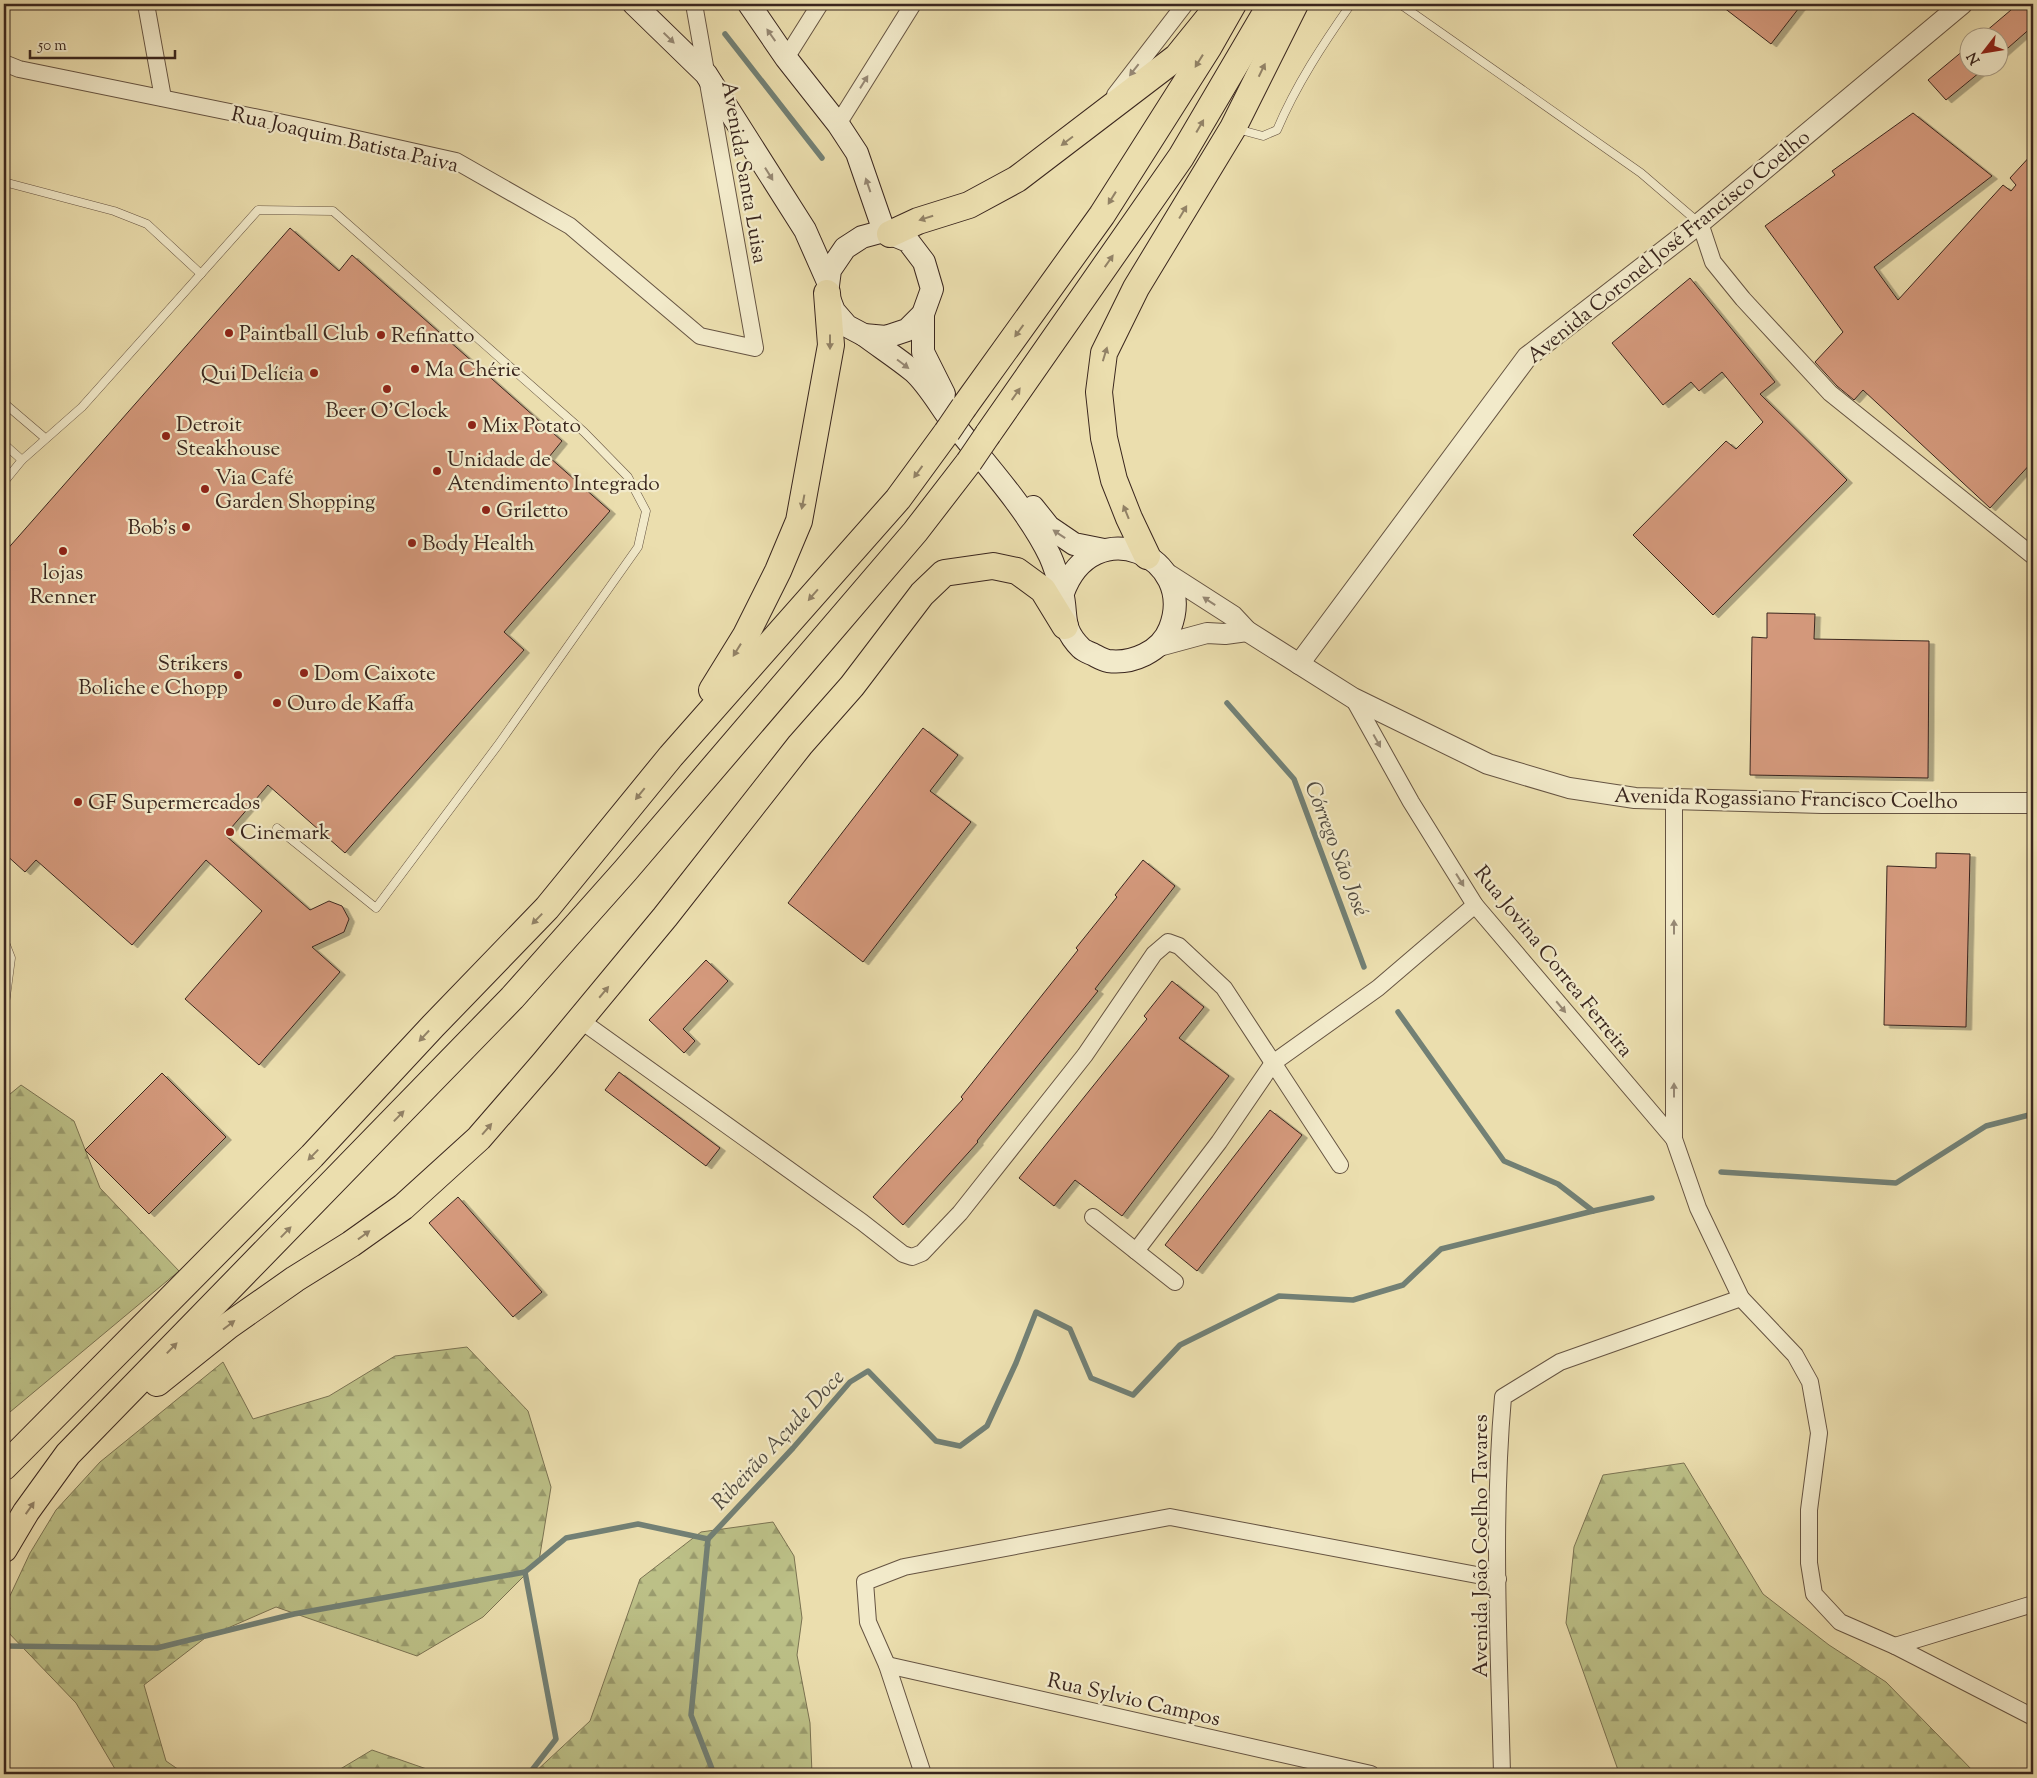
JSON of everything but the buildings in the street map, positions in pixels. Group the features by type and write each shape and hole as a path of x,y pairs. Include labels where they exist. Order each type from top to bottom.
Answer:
{"highway":[{"path":"887,232 969,205 1018,179 1177,57 1220,4"},
{"path":"4,1467 312,1156 433,1026 547,908 671,756 898,499 1102,215 1208,48 1233,4"},
{"path":"4,1549 26,1512 68,1454 512,998 638,856 909,540 969,462 1181,157 1271,4"},
{"path":"1147,556 1114,480 1104,438 1099,392 1104,353 1136,288 1233,128 1295,4"},
{"path":"671,756 746,635 778,571 799,521 831,346 828,287"},
{"path":"68,1454 228,1326 403,1207 479,1138 666,917 800,745 852,686 922,594 944,574 993,566 1017,571 1043,590 1065,626"}],"main road":[{"path":"634,4 706,74 805,230 828,287 834,311 847,326 864,335 914,372 1030,521 1050,557 1063,593 1065,626 1082,648 1107,661 1135,660 1159,646 1170,630 1175,611 1173,591 1166,574 1147,556 1126,549 1104,550 1074,544 1049,527 941,390 923,352 923,314 932,289 924,262 908,241 887,232 862,237 845,248 830,270 828,287"},
{"path":"749,4 786,58 838,124 857,153 887,232"},
{"path":"864,335 886,337 907,330 923,314"},
{"path":"1063,593 1068,578 1078,565 1090,556 1104,550"}],"street":[{"path":"146,4 163,98"},
{"name":"Avenida Santa Luisa","path":"694,4 755,348"},
{"path":"786,58 820,4"},
{"path":"838,124 913,4"},
{"path":"1096,119 1185,4"},
{"name":"Avenida Coronel José Francisco Coelho","path":"1299,664 1527,356 1700,224 1962,4"},
{"name":"Rua Joaquim Batista Paiva","path":"4,62 19,69 308,128 456,161 570,226 700,336 755,348"},
{"path":"1700,224 1713,262 1743,299 1830,393 2033,556"},
{"name":"Avenida Rogassiano Francisco Coelho","path":"1166,574 1232,616 1247,631 1353,698 1488,764 1569,788 1635,798 1822,803 2033,803"},
{"path":"1159,646 1207,633 1225,634 1247,631"},
{"name":"Rua Jovina Correa Ferreira","path":"1353,698 1411,802 1476,905 1674,1139"},
{"name":"Rua Jovina Correa Ferreira","path":"1674,799 1674,1139 1698,1208 1741,1298 1795,1355 1810,1382 1819,1433 1810,1510 1809,1563 1814,1594 1840,1622 1894,1646 2033,1718"},
{"path":"1136,1251 1219,1142 1273,1063 1378,988 1476,905"},
{"path":"580,1020 832,1200 903,1254 912,1256 922,1253 960,1213 1085,1055 1154,954 1168,942 1179,946 1224,988 1340,1165"},
{"path":"1093,1217 1175,1282"},
{"name":"Avenida João Coelho Tavares","path":"1502,1774 1498,1580 1500,1436 1503,1397 1560,1362 1741,1298"},
{"path":"924,1774 887,1665 868,1622 865,1582 904,1567 1170,1517 1498,1580"},
{"path":"1894,1646 2033,1604"},
{"name":"Rua Sylvio Campos","path":"887,1665 1371,1774"}],"lane":[{"path":"1233,128 1264,136 1277,130 1288,104 1323,43 1351,4"},
{"path":"1400,4 1641,173 1700,224"},
{"path":"4,182 114,211 147,224 201,274"},
{"path":"4,482 22,460 82,407 258,210 333,211 584,432 628,478 646,511 638,546 498,744 376,908 277,828"},
{"path":"4,404 45,438"},
{"path":"4,444 22,460"},
{"path":"4,940 11,958 7,971 4,1012"}],"green space":[{"path":"21,1085 74,1121 100,1188 179,1271 4,1417 4,1099"},
{"path":"467,1347 528,1411 551,1487 539,1561 483,1617 417,1656 276,1607 205,1638 144,1685 166,1761 185,1774 118,1774 76,1703 4,1628 4,1617 8,1600 30,1553 56,1510 100,1462 223,1362 253,1419 329,1396 395,1356"},
{"path":"1684,1463 1763,1594 1829,1645 1886,1682 1976,1774 1617,1774 1618,1770 1566,1623 1574,1547 1603,1475"},
{"path":"773,1522 794,1556 802,1618 797,1655 810,1723 812,1774 533,1774 590,1721 640,1579 701,1532"},
{"path":"372,1750 441,1774 332,1774"}],"waterway":[{"name":"Córrego São José","path":"725,34 822,158"},
{"name":"Córrego São José","path":"1227,703 1294,779 1364,967"},
{"name":"Ribeirão Açude Doce","path":"1398,1012 1504,1161 1558,1184 1593,1211 1652,1198"},
{"name":"Ribeirão Açude Doce","path":"1721,1172 1896,1183 1986,1126 2033,1114"},
{"name":"Ribeirão Açude Doce","path":"529,1774 556,1739 525,1572 566,1538 638,1524 708,1539 793,1448 850,1382 868,1371 936,1441 960,1446 987,1426 1016,1363 1036,1312 1070,1329 1091,1378 1133,1395 1180,1345 1279,1296 1353,1300 1403,1285 1441,1249 1593,1211"},
{"path":"708,1539 691,1715 714,1774"},
{"path":"4,1646 157,1648 294,1614 525,1572"}],"place":[{"name":"Paintball Club","path":"229,333"},
{"name":"Refinatto","path":"381,335"},
{"name":"Ma Chérie","path":"415,369"},
{"name":"Qui Delícia","path":"314,373"},
{"name":"Beer O'Clock","path":"387,389"},
{"name":"Mix Potato","path":"472,425"},
{"name":"Detroit Steakhouse","path":"166,436"},
{"name":"Unidade de Atendimento Integrado","path":"437,471"},
{"name":"Via Café Garden Shopping","path":"205,489"},
{"name":"Griletto","path":"486,510"},
{"name":"Bob's","path":"186,527"},
{"name":"Body Health","path":"412,543"},
{"name":"lojas Renner","path":"63,551"},
{"name":"Dom Caixote","path":"304,673"},
{"name":"Strikers Boliche e Chopp","path":"238,675"},
{"name":"Ouro de Kaffa","path":"277,703"},
{"name":"GF Supermercados","path":"78,802"},
{"name":"Cinemark","path":"230,832"}]}
